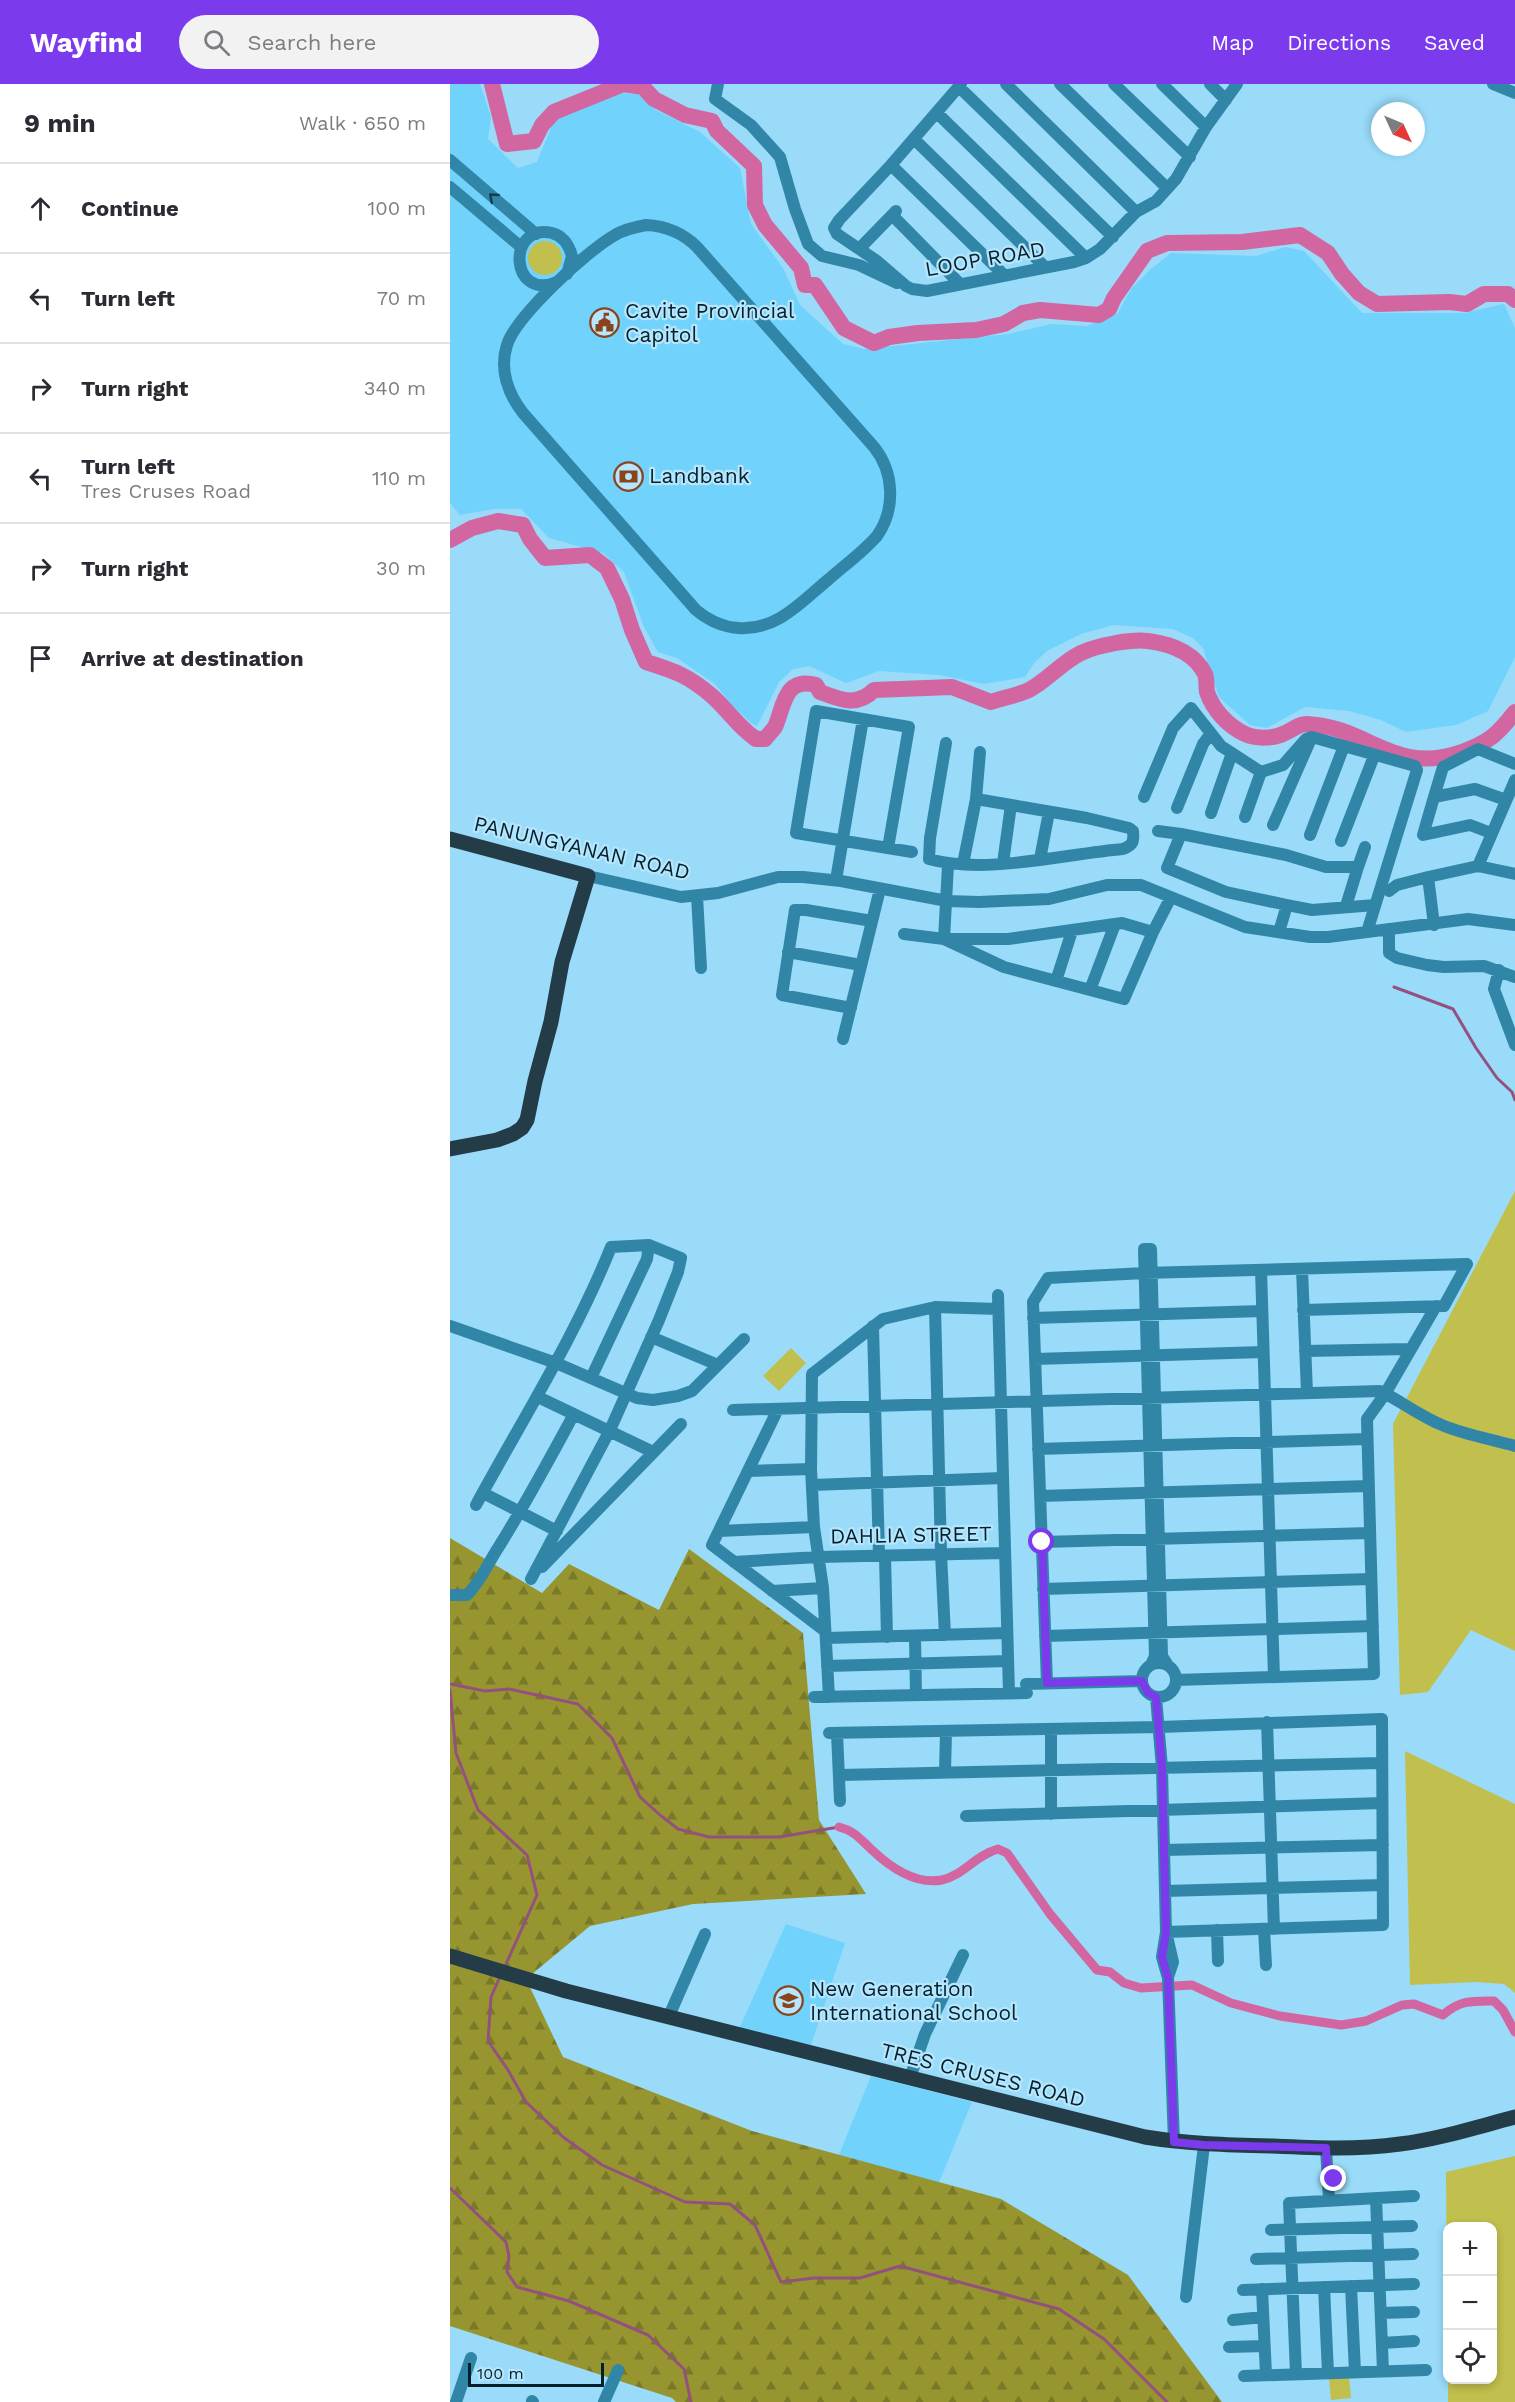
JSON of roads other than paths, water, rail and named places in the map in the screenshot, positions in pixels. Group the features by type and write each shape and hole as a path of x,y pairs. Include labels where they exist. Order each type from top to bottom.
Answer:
{"main road":[{"name":"PANUNGYANAN ROAD","path":"450,839 588,876"},
{"path":"450,1149 497,1140 513,1134 522,1128 527,1120 551,1022 562,962 588,876"},
{"name":"TRES CRUSES ROAD","path":"450,1956 566,1991 1145,2137 1174,2142 1330,2149 1399,2144 1430,2139 1515,2117"}],"street":[{"path":"718,84 715,99 751,125 780,157 808,244 822,256 859,265 912,289"},
{"path":"1006,84 1136,212"},
{"path":"1060,84 1167,189"},
{"path":"1114,84 1190,157"},
{"path":"1162,84 1206,127"},
{"path":"1210,84 1226,100"},
{"name":"LOOP ROAD","path":"960,86 835,225 837,234 860,248 912,289 927,291 1086,258 1113,237 1136,212 1151,205 1181,174 1206,127 1237,84"},
{"path":"1493,84 1515,93"},
{"path":"960,86 1113,237"},
{"path":"937,113 1086,258"},
{"path":"914,139 1045,267"},
{"path":"450,160 536,234"},
{"path":"891,165 1004,275"},
{"path":"450,187 521,247"},
{"path":"860,248 895,213 960,284"},
{"path":"528,312 594,250 623,231 645,225 672,230 686,238 879,453 889,476 890,499 886,521 874,540 775,622 759,628 740,628 722,625 702,615 624,529 515,402 506,381 506,350 514,330 532,306 534,296 519,264 521,247 527,239 536,234 552,233 581,250 594,250"},
{"path":"528,279 544,286 564,277 572,259 566,242"},
{"path":"1143,796 1173,728 1191,708 1221,747 1261,772"},
{"path":"888,848 909,727 816,711 796,833 912,852"},
{"path":"836,880 863,718"},
{"path":"1177,807 1203,744 1211,733"},
{"path":"1261,772 1283,765 1306,739 1312,737 1415,766 1418,770 1367,932"},
{"path":"1274,825 1312,737"},
{"path":"946,743 930,838 929,860 948,865 1003,863 1123,849 1132,845 1134,840 1133,831 1130,828 976,799"},
{"path":"1310,835 1344,746"},
{"path":"1491,833 1470,825 1423,835 1443,766 1478,749 1515,764"},
{"path":"963,864 976,799 980,752"},
{"path":"1211,813 1232,753"},
{"path":"1341,841 1374,756"},
{"path":"1245,817 1261,772"},
{"path":"1478,866 1515,780"},
{"path":"1434,797 1475,789 1506,800"},
{"path":"1003,863 1011,805"},
{"path":"1040,858 1050,812"},
{"path":"1158,831 1286,855 1326,867 1358,867"},
{"path":"1181,834 1167,867 1226,892 1312,910 1375,905"},
{"path":"1346,906 1365,847"},
{"path":"944,939 943,923 947,901 948,865"},
{"path":"1389,891 1397,885 1478,866 1515,874"},
{"name":"PANUNGYANAN ROAD","path":"588,876 681,897 718,893 778,877 803,877 836,880 947,901 979,902 1049,899 1107,885 1141,885 1245,927 1310,937 1434,925 1468,919 1515,925"},
{"path":"1428,877 1434,925"},
{"path":"843,1039 880,889"},
{"path":"697,896 701,968"},
{"path":"944,939 1004,967 1124,999 1171,897"},
{"path":"1279,932 1287,905"},
{"path":"851,1008 782,995 795,910 872,921"},
{"path":"904,934 944,939 1008,939 1122,923 1153,932"},
{"path":"1090,990 1115,924"},
{"path":"1389,929 1389,953 1397,958 1427,965 1484,966 1515,977"},
{"path":"1056,981 1072,931"},
{"path":"788,952 861,965"},
{"path":"1499,970 1494,989 1515,1045"},
{"path":"591,1378 647,1259 649,1245"},
{"path":"476,1505 556,1363 597,1282 611,1247 649,1245 681,1258 678,1272 610,1430 531,1579 681,1424"},
{"path":"1047,1683 1033,1302 1048,1278 1467,1264 1444,1306 1303,1310"},
{"path":"1302,1269 1307,1394"},
{"path":"1261,1270 1274,1677"},
{"path":"1148,1273 1158,1633 1162,1656 1174,1671 1176,1680 1174,1688 1161,1696 1148,1693 1142,1681 1144,1672 1151,1665 1155,1656 1158,1633"},
{"path":"998,1295 1009,1693"},
{"path":"1176,1680 1374,1674 1367,1419 1385,1394 1436,1306"},
{"path":"829,1697 823,1588 814,1527 810,1408 812,1374 883,1318 935,1307 998,1309"},
{"path":"935,1307 945,1635"},
{"path":"1033,1318 1262,1311"},
{"path":"450,1326 556,1363 637,1398 653,1400 692,1391 744,1339"},
{"path":"873,1326 878,1482 887,1636"},
{"path":"651,1337 718,1365"},
{"path":"1305,1352 1410,1349"},
{"path":"1035,1359 1263,1352"},
{"path":"734,1410 1380,1391 1448,1428 1515,1446"},
{"path":"538,1397 653,1452"},
{"path":"778,1408 712,1545 825,1635 915,1636 1007,1633"},
{"path":"450,1595 467,1595 477,1584 521,1512 574,1414"},
{"path":"1038,1449 1366,1439"},
{"path":"748,1471 811,1469"},
{"path":"812,1485 1003,1479"},
{"path":"1040,1496 1368,1486"},
{"path":"483,1492 557,1531"},
{"path":"719,1531 814,1527"},
{"path":"1042,1542 1370,1533"},
{"name":"DAHLIA STREET","path":"734,1562 819,1557 1005,1553"},
{"path":"1043,1589 1371,1580"},
{"path":"772,1591 823,1588"},
{"path":"1045,1636 1373,1626"},
{"path":"915,1636 916,1695"},
{"path":"827,1666 1008,1661"},
{"path":"1151,1665 1167,1664"},
{"path":"814,1697 1009,1693 1047,1683 1142,1681"},
{"path":"1161,1696 1166,1932 1162,1957 1168,1978 1174,2142"},
{"path":"840,1801 840,1776 833,1733 1160,1727 1382,1719 1383,1925 1166,1932"},
{"path":"1266,1965 1272,1888 1267,1722"},
{"path":"1051,1729 1051,1814"},
{"path":"945,1772 946,1731"},
{"path":"840,1776 1051,1769 1382,1763"},
{"path":"966,1816 1382,1803"},
{"path":"1164,1850 1383,1845"},
{"path":"1165,1891 1383,1885"},
{"path":"1217,1930 1218,1961"},
{"path":"669,2016 705,1934"},
{"path":"910,2078 925,2034 963,1954"},
{"path":"1186,2297 1204,2145"},
{"path":"1330,2149 1331,2200"},
{"path":"1296,2374 1289,2203 1414,2196"},
{"path":"1376,2198 1383,2371"},
{"path":"1271,2230 1412,2226"},
{"path":"1256,2259 1413,2254"},
{"path":"1243,2290 1414,2284"},
{"path":"1351,2286 1355,2372"},
{"path":"1324,2287 1328,2373"},
{"path":"1262,2289 1266,2375"},
{"path":"1381,2313 1414,2312"},
{"path":"1233,2320 1263,2317"},
{"path":"1382,2343 1414,2341"},
{"path":"1229,2347 1264,2346"},
{"path":"454,2401 471,2358"},
{"path":"604,2402 618,2370"},
{"path":"1244,2376 1425,2370"}],"waterway":[{"path":"492,84 507,144 534,141 542,125 554,112 623,84"},
{"path":"623,84 643,87 654,99 685,115 712,121 717,131 754,166 755,205 765,225 801,268 805,285 815,285 844,328 874,343 889,337 918,333 976,330 1004,324 1023,313 1040,310 1099,315 1109,309 1114,298 1147,251 1167,243 1242,242 1300,235 1328,253 1359,293 1377,304 1449,302 1467,304 1484,294 1508,294 1515,300"},
{"path":"450,540 472,528 498,521 523,525 530,539 545,558 590,555 607,568 622,599 646,662 674,671 689,679 712,696 756,739 765,739 775,727 787,695 797,685 805,683 816,685 820,692 848,700 861,699 874,690 952,687 991,702 1029,690 1081,653 1096,647 1133,641 1157,642 1181,650 1195,660 1205,674 1207,692 1217,711 1233,727 1254,737 1276,736 1306,724 1347,733 1399,754 1417,758 1438,758 1462,752 1486,741 1503,727 1515,712"},
{"path":"1394,987 1453,1009 1476,1048 1497,1078 1512,1092 1515,1100"},
{"path":"450,1684 485,1691 509,1689 578,1704 612,1738 640,1797 678,1829 709,1837 779,1837 839,1827"},
{"path":"450,1690 456,1753 478,1810 527,1855 537,1895 506,1964"},
{"path":"839,1827 853,1833 895,1869 922,1880 949,1878 998,1849 1007,1853 1050,1914 1097,1970 1110,1972 1124,1983 1141,1988 1192,1985 1231,2003 1280,2016 1341,2025 1366,2021 1402,2005 1414,2004 1443,2015 1455,2006 1467,2002 1494,2001 1503,2010 1515,2032"},
{"path":"499,1979 491,1997 488,2041 526,2102 563,2137 602,2165 685,2202 730,2204 755,2225 781,2282 814,2278 860,2278 900,2266 1059,2309 1104,2339 1167,2402"},
{"path":"450,2188 506,2242 509,2256 507,2272 517,2287 569,2301 648,2335 684,2369 691,2402"}],"place":[{"name":"Cavite Provincial Capitol","path":"604,323"},
{"name":"Landbank","path":"628,476"},
{"name":"New Generation International School","path":"789,2001"}]}
